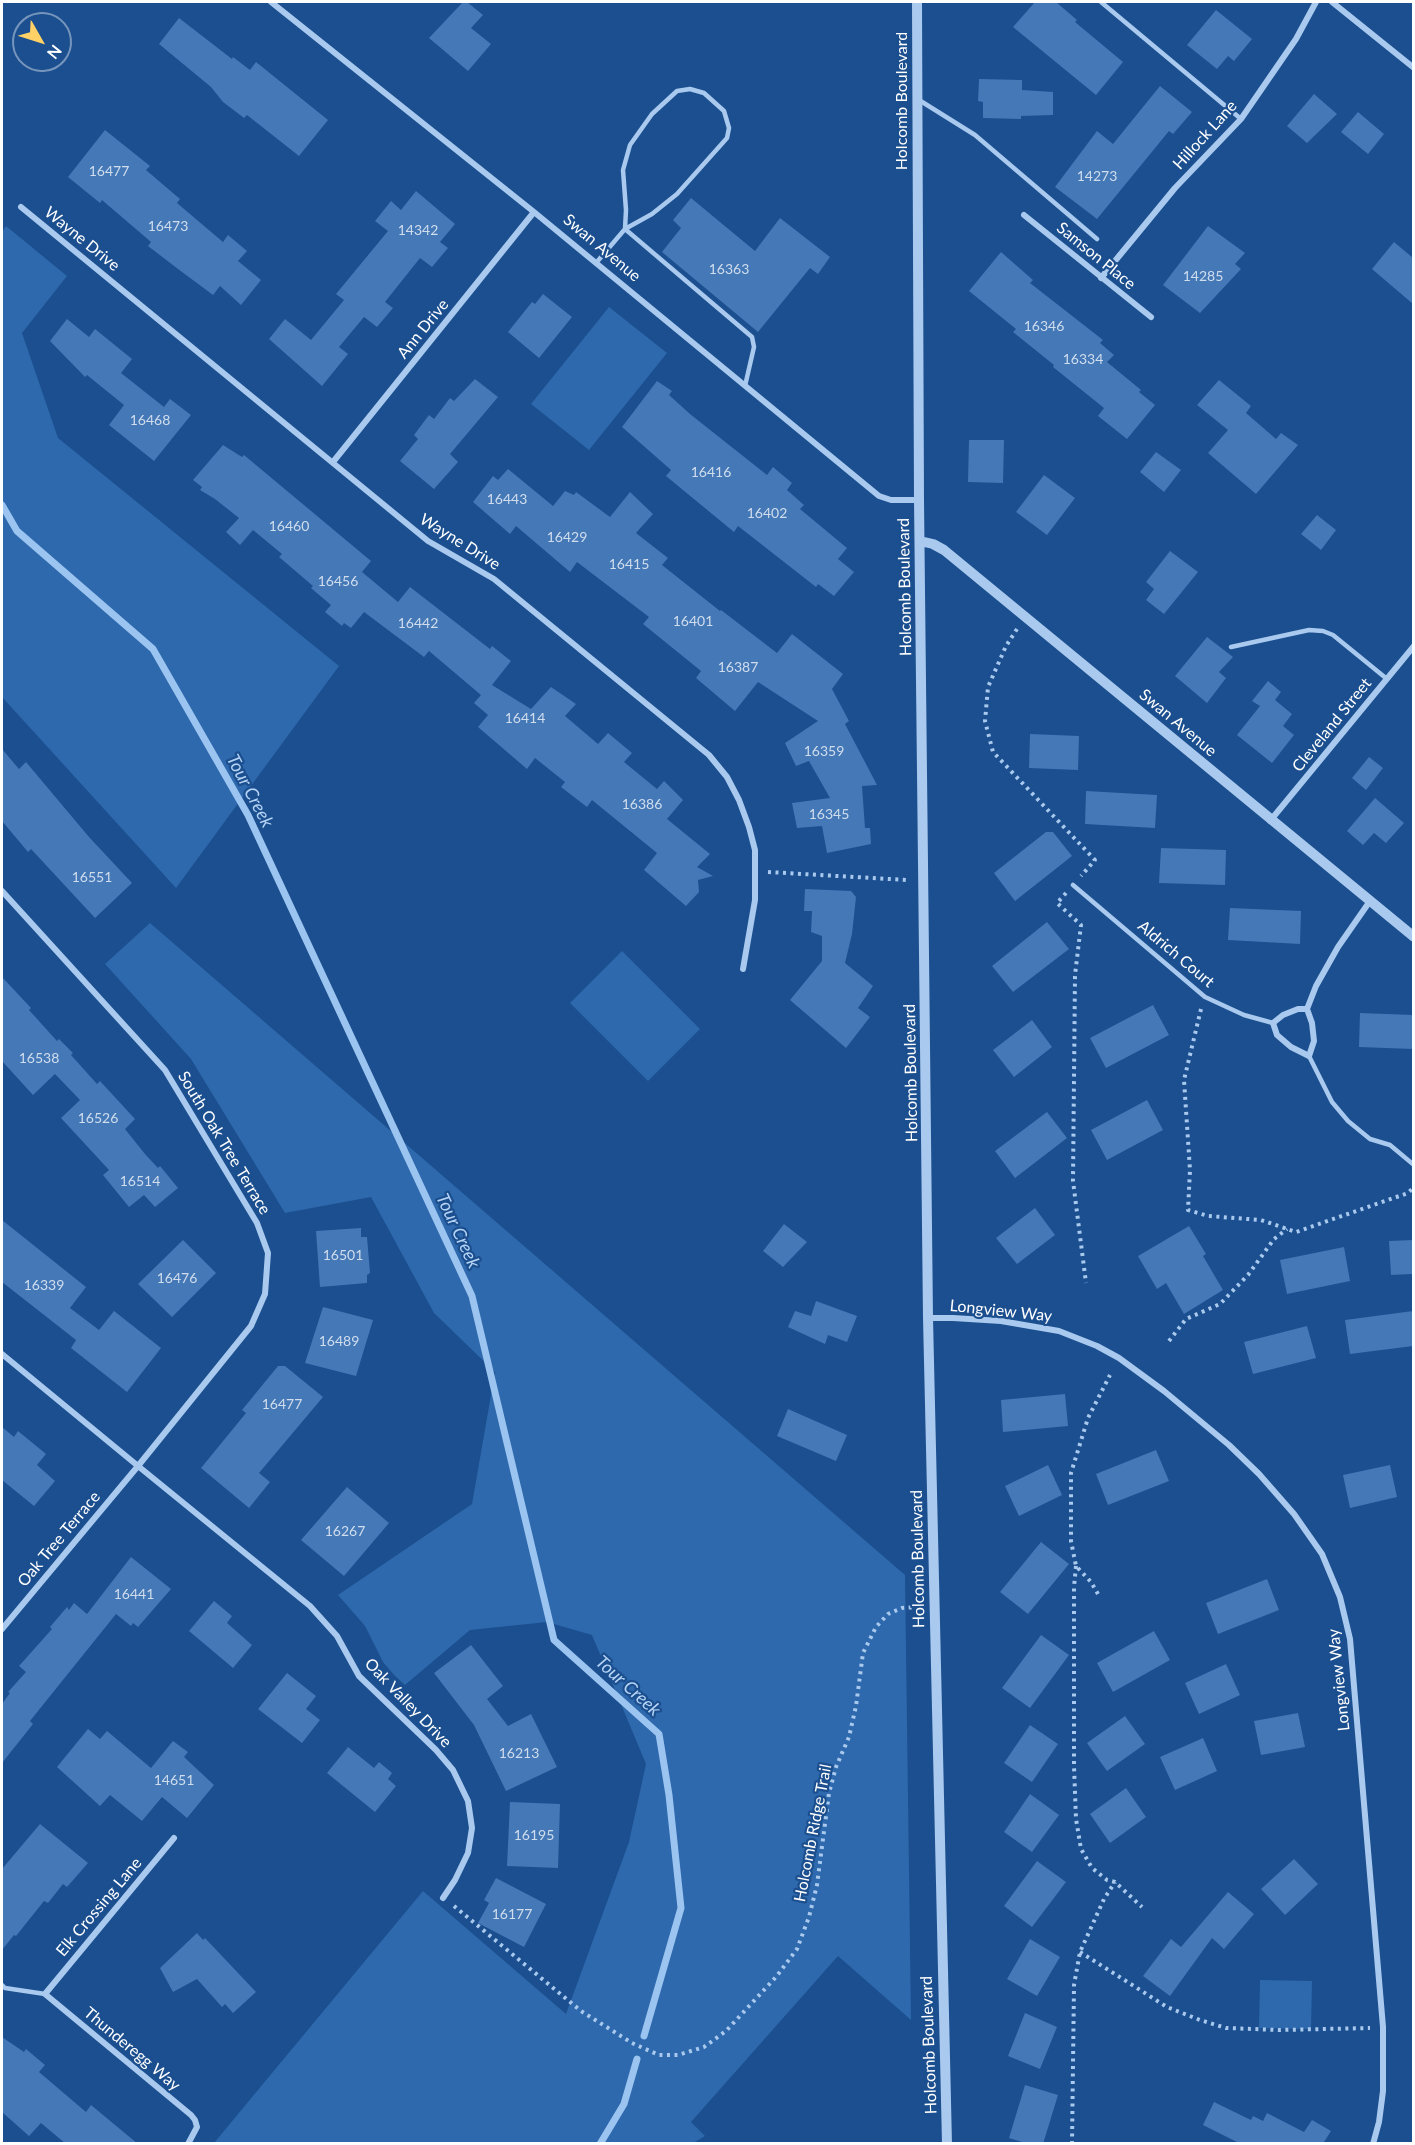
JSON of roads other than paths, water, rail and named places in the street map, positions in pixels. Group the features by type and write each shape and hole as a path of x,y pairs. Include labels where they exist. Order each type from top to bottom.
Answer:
{"street":[{"name":"Swan Avenue","path":"271,2 534,212 879,496 891,500 919,500"},
{"name":"Holcomb Boulevard","path":"917,2 919,500 928,1318 947,2144"},
{"name":"Hillock Lane","path":"1101,278 1175,188 1241,118 1296,39 1316,2"},
{"path":"1332,2 1413,68"},
{"name":"Wayne Drive","path":"21,207 428,541 494,579 709,755 727,777 739,800 750,826 755,850 755,900 743,969"},
{"name":"Ann Drive","path":"333,462 534,212"},
{"name":"Samson Place","path":"1024,215 1151,317"},
{"name":"Swan Avenue","path":"920,541 944,550 1413,937"},
{"name":"Cleveland Street","path":"1270,820 1413,646"},
{"name":"South Oak Tree Terrace","path":"2,891 165,1070 257,1223 268,1253 265,1294 251,1326 138,1466"},
{"path":"1307,1009 1299,1009 1283,1015 1273,1023 1277,1035 1291,1047 1309,1056 1314,1041 1312,1023 1307,1009 1316,986 1338,947 1370,901"},
{"name":"Longview Way","path":"928,1318 1001,1322 1059,1331 1097,1346 1119,1358 1229,1445 1259,1474 1294,1514 1322,1554 1340,1597 1350,1639 1383,2028 1383,2091 1379,2122 1373,2144"},
{"path":"2,1353 138,1466"},
{"name":"Oak Tree Terrace","path":"2,1629 138,1466"},
{"name":"Oak Valley Drive","path":"138,1466 310,1606 337,1636 359,1676 436,1750 453,1770 468,1801 472,1828 468,1852 455,1880 443,1898"},
{"name":"Elk Crossing Lane","path":"45,1994 174,1838"},
{"name":"Thunderegg Way","path":"45,1994 191,2115 196,2127 188,2144"}],"lane":[{"path":"1101,2 1241,118"},
{"path":"596,263 625,229 652,214 677,194 728,138 729,128 724,111 704,93 690,89 677,91 652,114 630,145 622,170 626,210 625,229"},
{"path":"917,99 975,135 1097,239"},
{"path":"625,229 752,337 754,347 745,386"},
{"path":"1231,647 1309,630 1323,632 1333,635 1387,679"},
{"name":"Aldrich Court","path":"1073,885 1205,997 1244,1015 1273,1023"},
{"path":"1309,1056 1332,1102 1347,1121 1370,1139 1390,1145 1413,1165"},
{"path":"2,1985 5,1988 45,1994"}],"waterway":[{"name":"Tour Creek","path":"2,505 17,531 153,649 248,815 472,1296 554,1640 659,1734 669,1795 681,1908 644,2036"},
{"name":"Tour Creek","path":"600,2144 624,2104 637,2059"}]}
